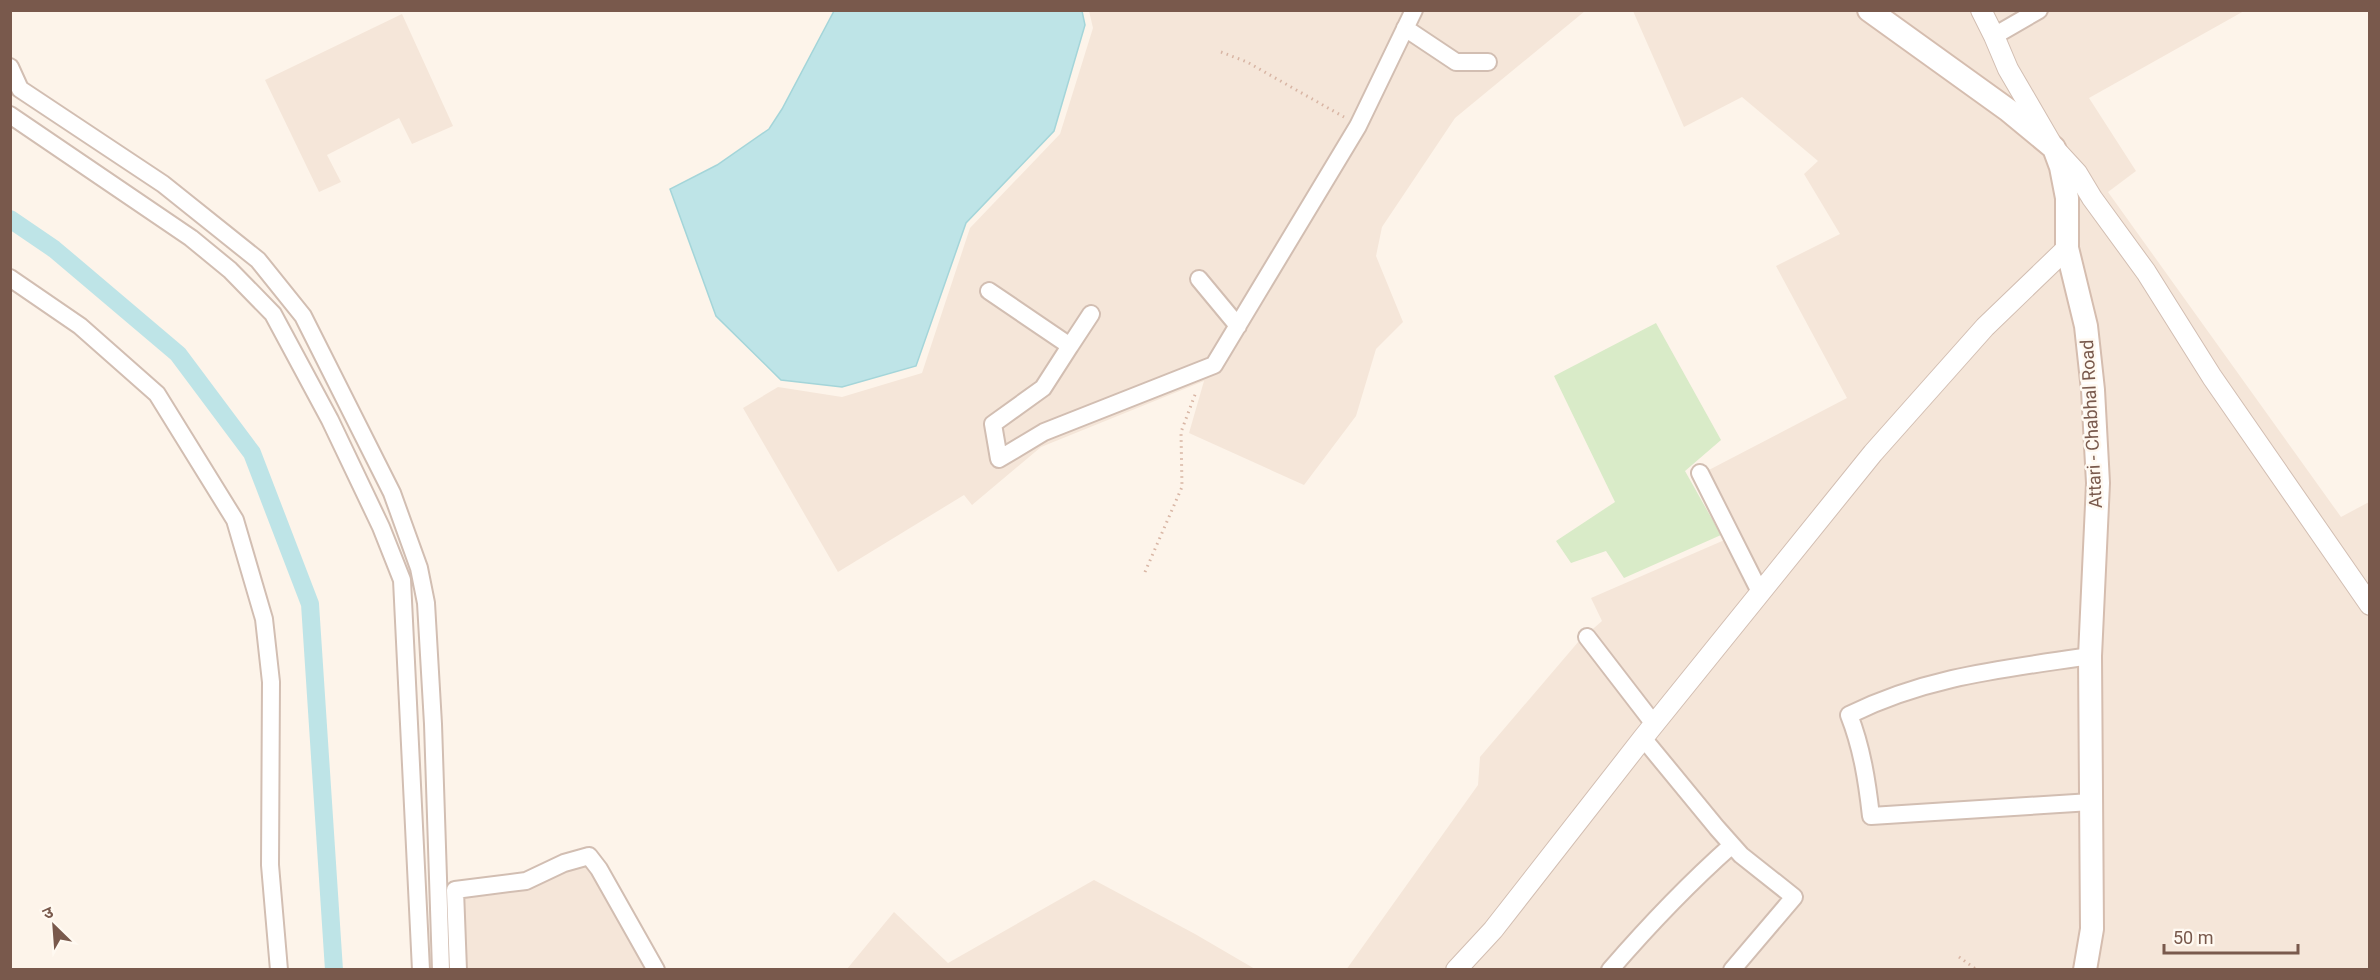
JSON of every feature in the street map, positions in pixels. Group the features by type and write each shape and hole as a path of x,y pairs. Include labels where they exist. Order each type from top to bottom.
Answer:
{"main road":[{"path":"1869,10 2008,110 2054,148"},
{"name":"Attari - Chabhal Road","path":"2054,148 2061,167 2067,198 2067,248 2086,326 2098,483 2090,656 2092,929 2085,969"}],"street":[{"path":"1090,314 1043,387 993,424 999,459 1044,432 1214,365 1358,126 1414,10"},
{"path":"1981,10 2008,69 2054,148 2077,173 2092,198 2146,272 2212,377 2370,606"},
{"path":"1994,36 2039,10"},
{"path":"1405,28 1456,62 1488,63"},
{"path":"10,67 15,86 163,184 258,260 303,316 392,494 419,568 426,603 433,724 441,969"},
{"path":"10,115 191,238 230,270 273,314 330,420 381,527 402,580 421,969"},
{"path":"1464,967 1649,731 1873,453 1985,327 2067,248"},
{"path":"10,278 80,326 157,394 235,520 264,619 271,682 270,865 279,969"},
{"path":"1199,279 1229,318 1238,326"},
{"path":"989,291 1070,346"},
{"path":"1700,473 1760,592"},
{"path":"1587,637 1649,731 1732,845 1794,897 1732,969"},
{"path":"2090,656 1937,681 1896,693 1849,715 1864,765 1871,816 2091,802"},
{"path":"1610,969 1675,898 1732,845"},
{"path":"458,969 455,890 526,882 564,863 589,856 599,868 656,969"}],"path":[{"path":"1221,52 1247,62 1358,126"},
{"path":"1145,572 1182,487 1181,432 1194,394 1214,365"},
{"path":"1959,957 1977,969"}],"shaded area":[{"path":"1089,11 1585,11 1455,118 1382,227 1376,256 1403,322 1376,349 1356,416 1304,485 1189,433 1204,381 1041,447 972,505 964,495 838,572 743,408 778,387 842,397 922,373 970,228 1060,134 1093,28"},
{"path":"1633,11 2244,11 2089,98 2136,171 2108,192 2341,517 2369,502 2369,969 1346,970 1478,785 1480,757 1579,641 1602,621 1591,598 1736,535 1705,472 1847,398 1776,266 1840,234 1804,174 1818,161 1742,97 1684,127"},
{"path":"402,14 453,126 412,144 399,118 327,155 341,182 319,192 265,80"},
{"path":"588,862 648,969 466,969 463,897"},
{"path":"1094,880 1255,969 847,969 894,912 948,963"}],"green space":[{"path":"1656,323 1721,440 1685,471 1721,535 1624,578 1606,551 1571,563 1556,541 1615,502 1554,376"}],"water":[{"path":"834,11 1082,11 1085,25 1054,131 966,223 916,366 842,387 781,380 716,316 670,189 717,165 769,129"}],"waterway":[{"path":"10,219 54,249 178,354 252,453 310,604 334,970"}]}
